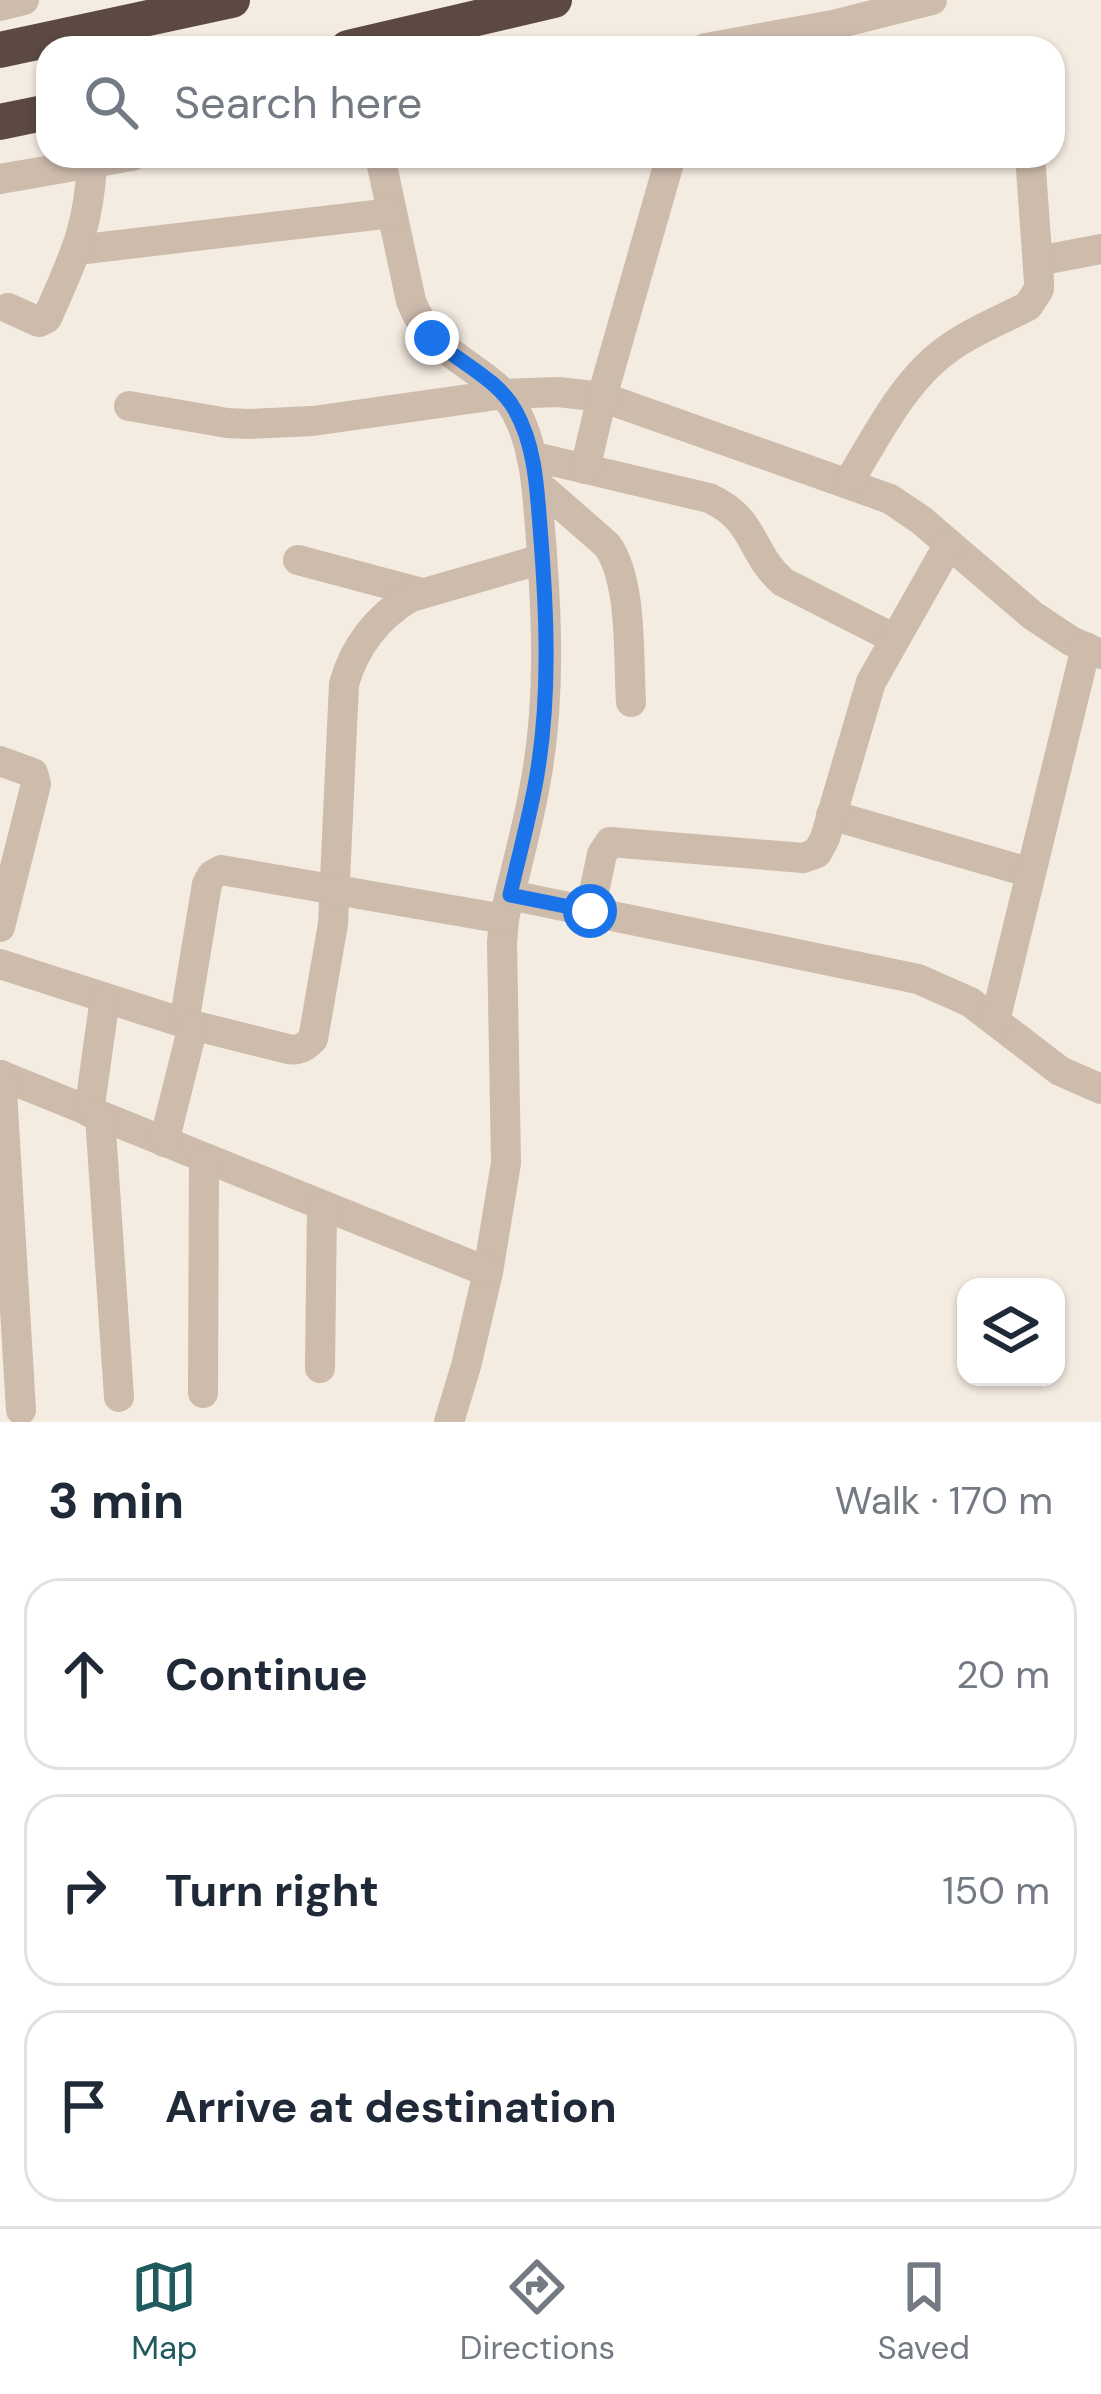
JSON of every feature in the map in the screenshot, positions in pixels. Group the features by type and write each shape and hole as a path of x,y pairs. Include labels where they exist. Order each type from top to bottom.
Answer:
{"highway":[{"path":"65,36 232,0"},
{"path":"400,36 554,0"},
{"path":"0,50 36,42"},
{"path":"0,122 36,114"}],"street":[{"path":"772,36 932,0"},
{"path":"0,179 63,168"},
{"path":"8,308 44,322 77,250 88,214 92,168"},
{"path":"383,168 418,320 443,348 504,394 516,412 534,470 542,560 546,674 542,730 536,784 507,907 502,969 506,1163 455,1421"},
{"path":"585,469 668,168"},
{"path":"848,483 922,373 952,346 1028,306 1039,289 1031,169"},
{"path":"77,250 392,213"},
{"path":"1038,261 1101,249"},
{"path":"129,406 227,423 279,424 504,394 558,392 602,397 890,499 1032,615 1094,651 995,1021"},
{"path":"534,470 585,469 728,506 739,516 771,572 783,582 895,639"},
{"path":"534,470 616,556 624,586 631,702"},
{"path":"590,911 602,854 610,842 803,858 821,848 871,682 949,544"},
{"path":"298,560 422,593"},
{"path":"0,964 189,1024 296,1051 306,1047 313,1039 325,980 349,665 358,648 398,605 422,593 542,560"},
{"path":"0,761 33,773 36,784 0,927"},
{"path":"831,815 1031,873"},
{"path":"164,1142 189,1024 207,884 212,875 229,869 335,891 590,911 919,979 970,1002 1060,1071 1101,1089"},
{"path":"105,998 95,1114 119,1397"},
{"path":"21,1410 0,1075 488,1272"},
{"path":"203,1393 204,1159"},
{"path":"320,1368 322,1207"}],"route":[{"path":"432,338 504,394 528,441 536,483 546,674 536,784 510,895 590,911"}]}
